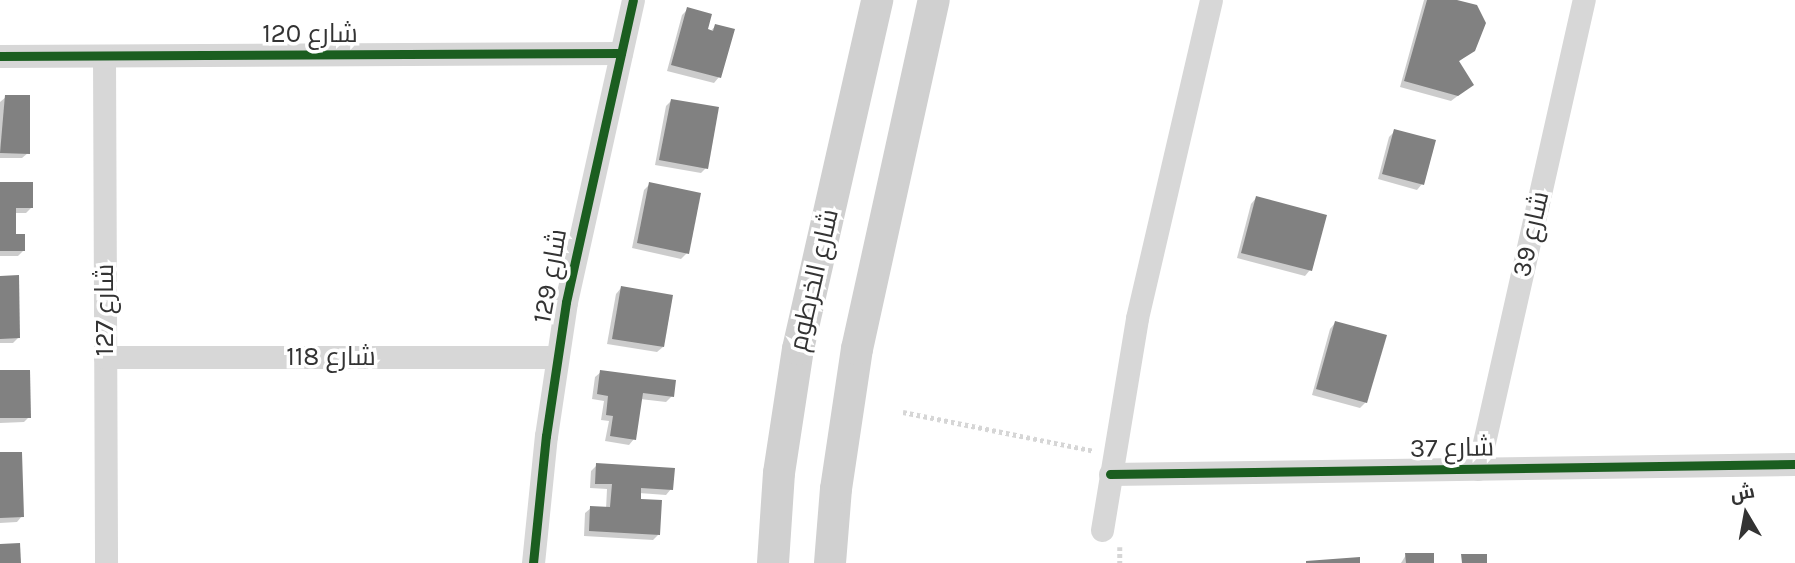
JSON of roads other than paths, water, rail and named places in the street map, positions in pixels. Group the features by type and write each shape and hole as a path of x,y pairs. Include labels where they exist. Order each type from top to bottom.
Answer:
{"main road":[{"name":"شارع الخرطوم","path":"773,563 779,473 798,349 877,0"},
{"name":"شارع الخرطوم","path":"830,563 836,489 857,349 934,0"}],"street":[{"name":"شارع 129","path":"533,563 557,357 579,233 632,0"},
{"path":"1102,530 1148,269 1212,0"},
{"name":"شارع 39","path":"1478,468 1584,0"},
{"name":"شارع 120","path":"0,56 621,53"},
{"name":"شارع 127","path":"104,56 106,563"},
{"name":"شارع 118","path":"105,357 557,357"},
{"name":"شارع 37","path":"1112,465 1478,468 1795,464"}]}
